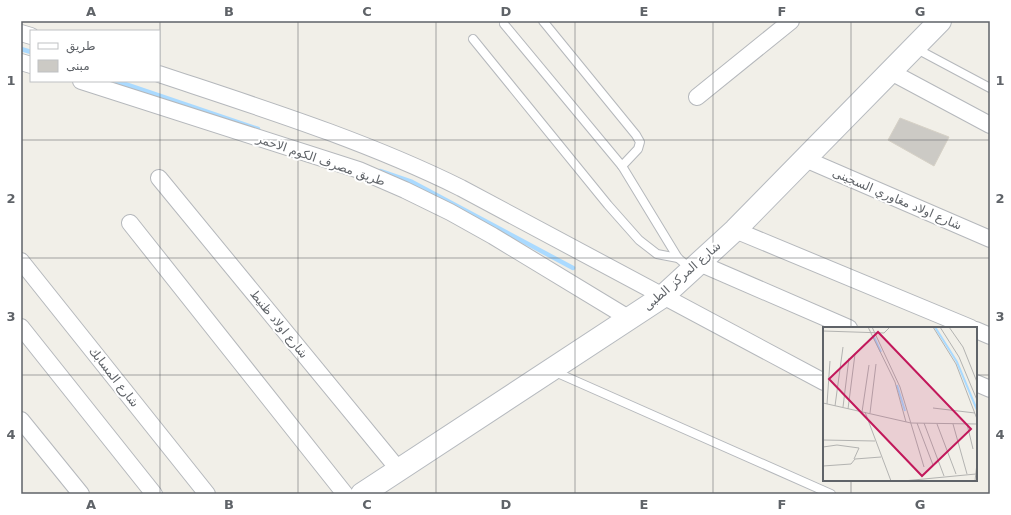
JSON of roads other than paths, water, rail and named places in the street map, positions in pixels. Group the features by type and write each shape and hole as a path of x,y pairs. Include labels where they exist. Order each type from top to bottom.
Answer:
{"street":[{"path":"697,97 791,21"},
{"name":"شارع المركز الطبى","path":"366,493 662,297 690,264 735,230 940,21"},
{"path":"891,72 990,125"},
{"path":"160,74 323,128 416,166 461,188 662,297 823,381"},
{"name":"طريق مصرف الكوم الاحمر","path":"84,82 359,170 450,212 493,236 630,319"},
{"name":"شارع اولاد مغاوري السجينى","path":"805,159 990,239"},
{"name":"شارع اولاد ظنيط","path":"159,178 399,470"},
{"path":"130,224 345,494"},
{"path":"735,230 969,327"},
{"name":"شارع المسابك","path":"21,261 206,494"},
{"path":"690,264 847,327"},
{"path":"21,327 154,494"},
{"path":"977,330 990,336"},
{"path":"977,383 990,389"},
{"path":"21,420 81,494"}],"lane":[{"path":"543,21 636,135 640,142 638,149 622,166"},
{"path":"504,24 622,166 690,264"},
{"path":"473,39 608,205 639,240 657,254 690,264"},
{"path":"914,47 990,88"},
{"path":"552,370 831,494"}],"waterway":[{"path":"21,49 30,52"},
{"path":"119,82 258,129"},
{"path":"380,171 412,182 573,268"}]}
